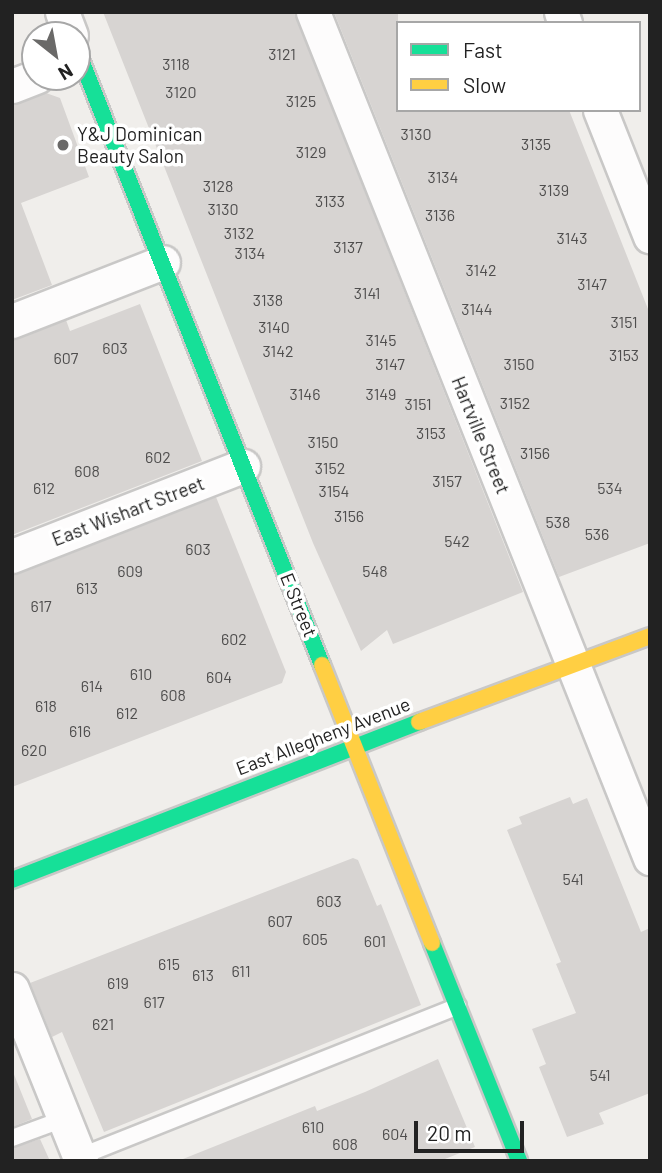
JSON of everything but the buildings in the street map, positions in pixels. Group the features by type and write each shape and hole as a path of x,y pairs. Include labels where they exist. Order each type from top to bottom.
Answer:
{"street":[{"name":"Hartville Street","path":"313,12 650,858"},
{"name":"E Street","path":"91,87 163,262 519,1161"},
{"path":"601,112 650,236"},
{"path":"12,321 163,262"},
{"name":"East Wishart Street","path":"12,556 243,466"},
{"name":"East Allegheny Avenue","path":"12,880 355,745 573,667 650,636"},
{"path":"12,989 80,1159"}],"lane":[{"path":"80,1159 458,1006"},
{"path":"12,1138 64,1119"}],"traffic: fast":[{"path":"91,85 322,665"},
{"path":"12,880 419,722"},
{"path":"432,943 519,1161"}],"traffic: slow":[{"path":"419,722 650,636"},
{"path":"322,665 432,943"}],"place":[{"name":"Y&J Dominican Beauty Salon","path":"63,145"}]}
